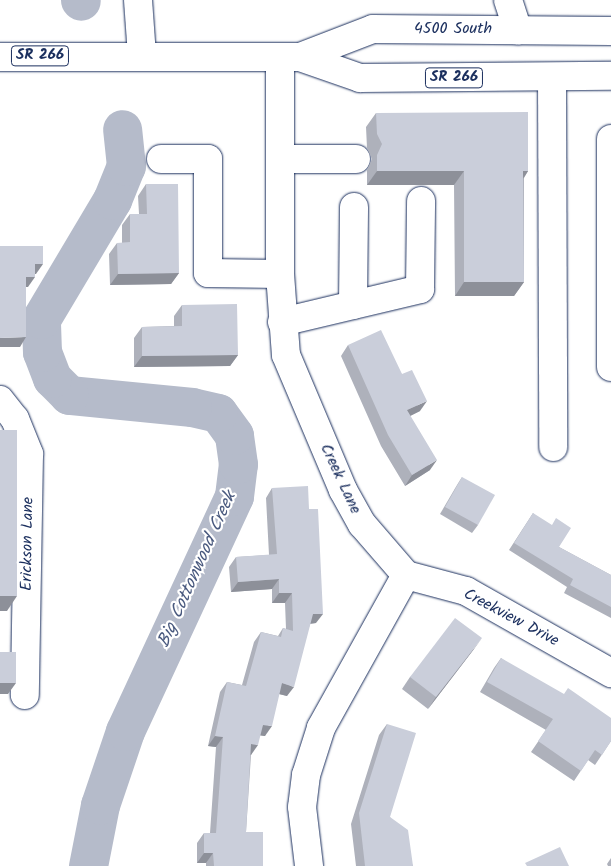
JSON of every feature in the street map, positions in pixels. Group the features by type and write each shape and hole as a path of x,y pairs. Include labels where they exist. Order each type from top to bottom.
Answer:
{"street":[{"path":"138,0 142,56"},
{"path":"508,0 518,30"},
{"name":"4500 South","path":"290,57 373,29 611,31"},
{"name":"4500 South","path":"0,57 290,57 360,78 611,76"},
{"name":"Creek Lane","path":"290,57 280,159 280,274 282,322 293,376 343,490 362,524 406,575"},
{"path":"552,77 553,447"},
{"path":"611,139 611,367"},
{"path":"161,159 208,159 208,273 280,274"},
{"path":"280,159 356,159"},
{"path":"282,322 420,289 421,201"},
{"path":"353,305 354,207"},
{"name":"Erickson Lane","path":"0,400 15,419 29,454 25,695"},
{"path":"309,866 302,806 306,775 321,728 406,575"},
{"name":"Creekview Drive","path":"406,575 466,591 611,673"}],"building":[{"path":"528,112 528,171 523,171 524,282 464,282 464,171 377,171 377,155 382,144 377,134 376,113"},
{"path":"146,184 178,184 179,273 118,274 117,243 130,242 130,214 147,214"},
{"path":"0,246 43,246 43,264 35,264 35,277 26,277 26,337 0,338"},
{"path":"237,304 238,355 142,356 142,327 182,326 182,305"},
{"path":"381,330 402,374 412,370 427,401 407,410 437,460 412,475 388,435 348,345"},
{"path":"0,430 17,430 17,596 0,596"},
{"path":"462,477 495,495 478,525 445,507"},
{"path":"308,486 309,509 318,509 323,614 313,614 294,687 282,683 272,726 263,725 258,745 251,744 246,832 263,832 263,866 214,866 213,853 204,853 204,833 216,833 223,737 215,736 227,682 246,686 261,632 281,637 283,628 293,631 292,593 279,593 279,579 238,582 236,557 277,554 272,488"},
{"path":"533,513 552,525 556,518 571,528 559,547 611,575 611,607 570,585 573,579 514,543"},
{"path":"455,618 482,638 436,697 410,677"},
{"path":"0,652 16,652 16,683 0,683"},
{"path":"501,658 564,694 568,688 611,718 611,741 602,755 595,750 581,771 538,741 553,719 487,682"},
{"path":"387,724 416,733 390,817 408,830 413,866 365,866 359,813"},
{"path":"560,847 569,866 527,866 525,863"}],"waterway":[{"name":"Big Cottonwood Creek","path":"88,866 100,805 125,731 234,496 238,464 234,435 218,413 192,407 69,395 52,378 42,352 41,319 112,200 126,166 122,129"}]}
